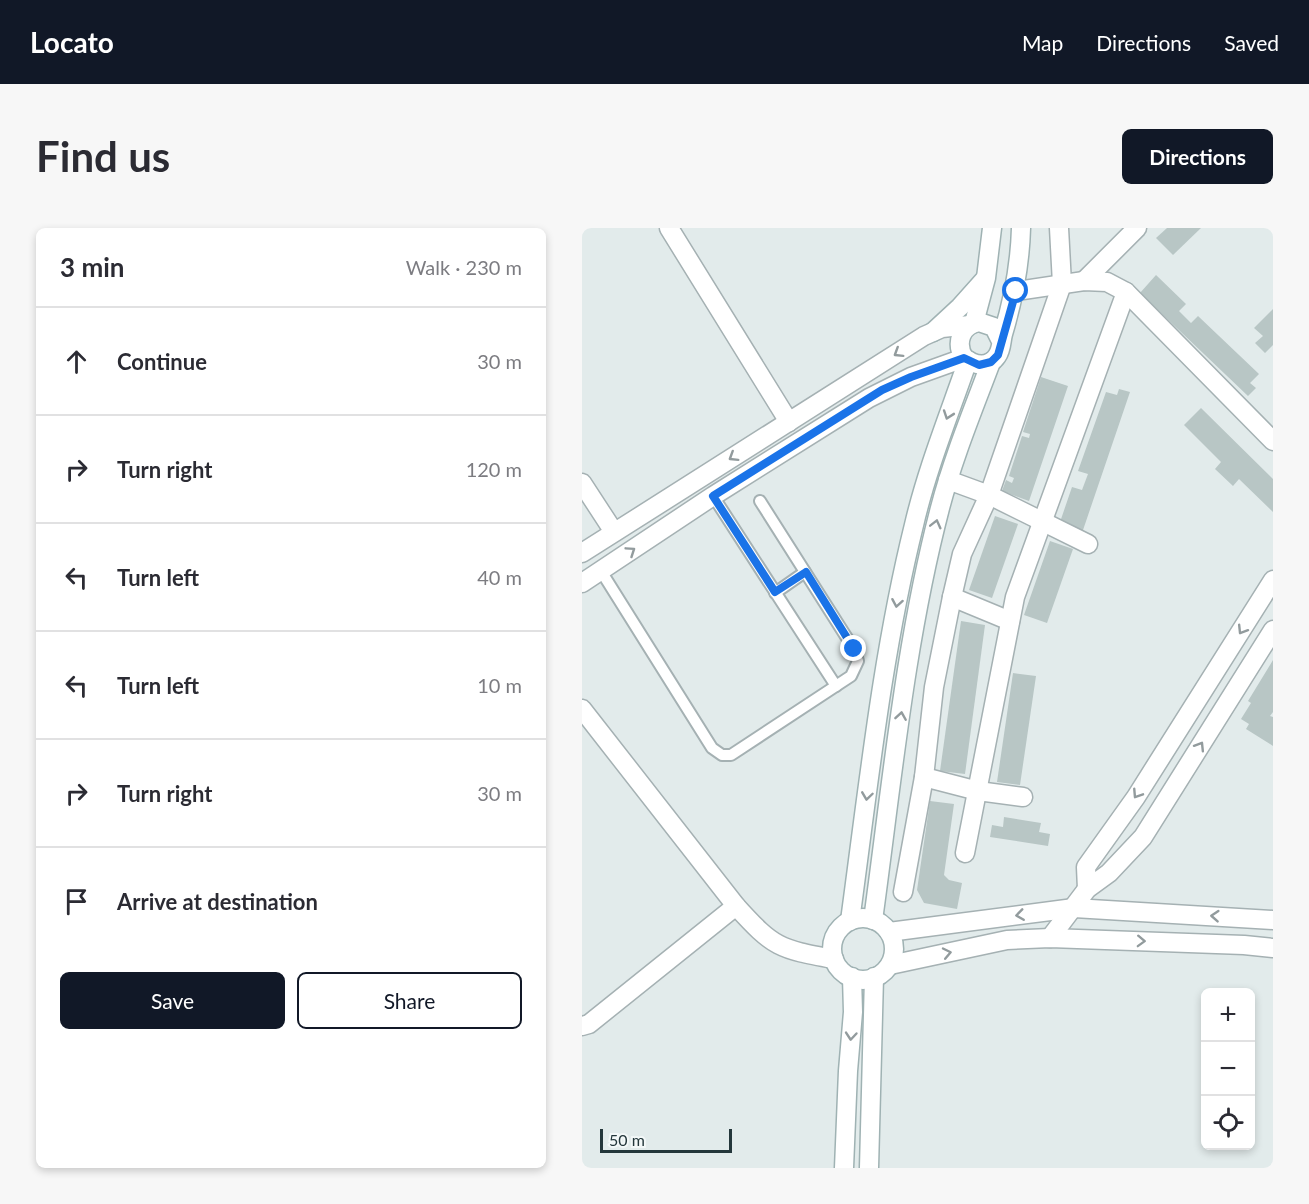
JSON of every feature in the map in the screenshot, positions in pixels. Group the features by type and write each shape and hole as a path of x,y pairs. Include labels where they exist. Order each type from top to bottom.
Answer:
{"street":[{"path":"669,228 789,422"},
{"path":"991,362 979,365 966,359 961,352 960,340 965,329 972,324 986,278 992,228"},
{"path":"873,920 899,726 922,591 948,480 991,362 1000,351 1016,291 1021,228"},
{"path":"903,892 924,777 934,687 962,554 989,495 1062,284 1059,228"},
{"path":"1084,281 1137,228"},
{"path":"582,553 933,332 986,278"},
{"path":"1016,291 1084,281 1107,282 1126,292 1273,441"},
{"path":"966,853 1015,597 1126,292"},
{"path":"933,332 951,326 984,323 994,327 1001,341"},
{"path":"582,583 713,496 882,390 911,377 966,359"},
{"path":"850,921 877,723 906,556 928,475 966,359"},
{"path":"948,480 989,495 1088,544"},
{"path":"582,483 614,532"},
{"path":"1087,889 1086,867 1136,796 1273,580"},
{"path":"952,597 1010,621"},
{"path":"1050,938 1087,889 1109,873 1143,837 1273,630"},
{"path":"584,714 760,933 780,947 793,952 834,959"},
{"path":"924,777 978,791 1023,797"},
{"path":"582,1026 589,1024 736,906"},
{"path":"890,932 1074,908 1273,920"},
{"path":"861,918 873,920 890,932 894,948 890,964 874,977 867,979 852,977 845,973 834,959 835,937 850,921 861,918"},
{"path":"890,964 1007,940 1050,938 1273,948"},
{"path":"844,1168 853,1012 852,977"},
{"path":"869,1168 874,977"}],"lane":[{"path":"713,496 836,686"},
{"path":"600,571 717,753 727,756 736,753 851,676 855,672 858,661 857,655 760,501"},
{"path":"775,592 806,572"}],"building":[{"path":"1167,228 1201,228 1173,255 1156,238"},
{"path":"1156,275 1186,304 1179,311 1191,323 1198,316 1259,374 1250,383 1256,388 1248,396 1140,293"},
{"path":"1273,309 1273,345 1265,353 1255,343 1263,336 1254,328"},
{"path":"1041,377 1068,386 1029,501 1002,491 1006,480 1012,483 1014,478 1009,476 1022,436 1029,438 1030,434 1023,432"},
{"path":"1119,389 1130,392 1082,533 1059,525 1072,487 1082,490 1088,474 1078,471 1106,392 1117,395"},
{"path":"1201,408 1273,479 1273,512 1239,479 1233,486 1215,469 1221,462 1184,425"},
{"path":"995,516 1018,524 992,598 969,590"},
{"path":"1050,541 1073,549 1047,623 1024,615"},
{"path":"961,621 985,625 965,774 940,771"},
{"path":"1273,660 1273,712 1270,716 1273,717 1273,746 1246,729 1249,724 1241,719 1251,703 1248,701"},
{"path":"1013,673 1036,676 1020,785 997,782"},
{"path":"930,801 954,804 944,875 949,880 962,883 957,909 924,903 917,890"},
{"path":"1004,817 1041,823 1039,832 1050,834 1048,846 990,837 992,825 1003,827"}],"route":[{"path":"854,649 806,572 775,592 713,496 896,383 964,358 979,365 991,362 1000,351 1016,291"}]}
